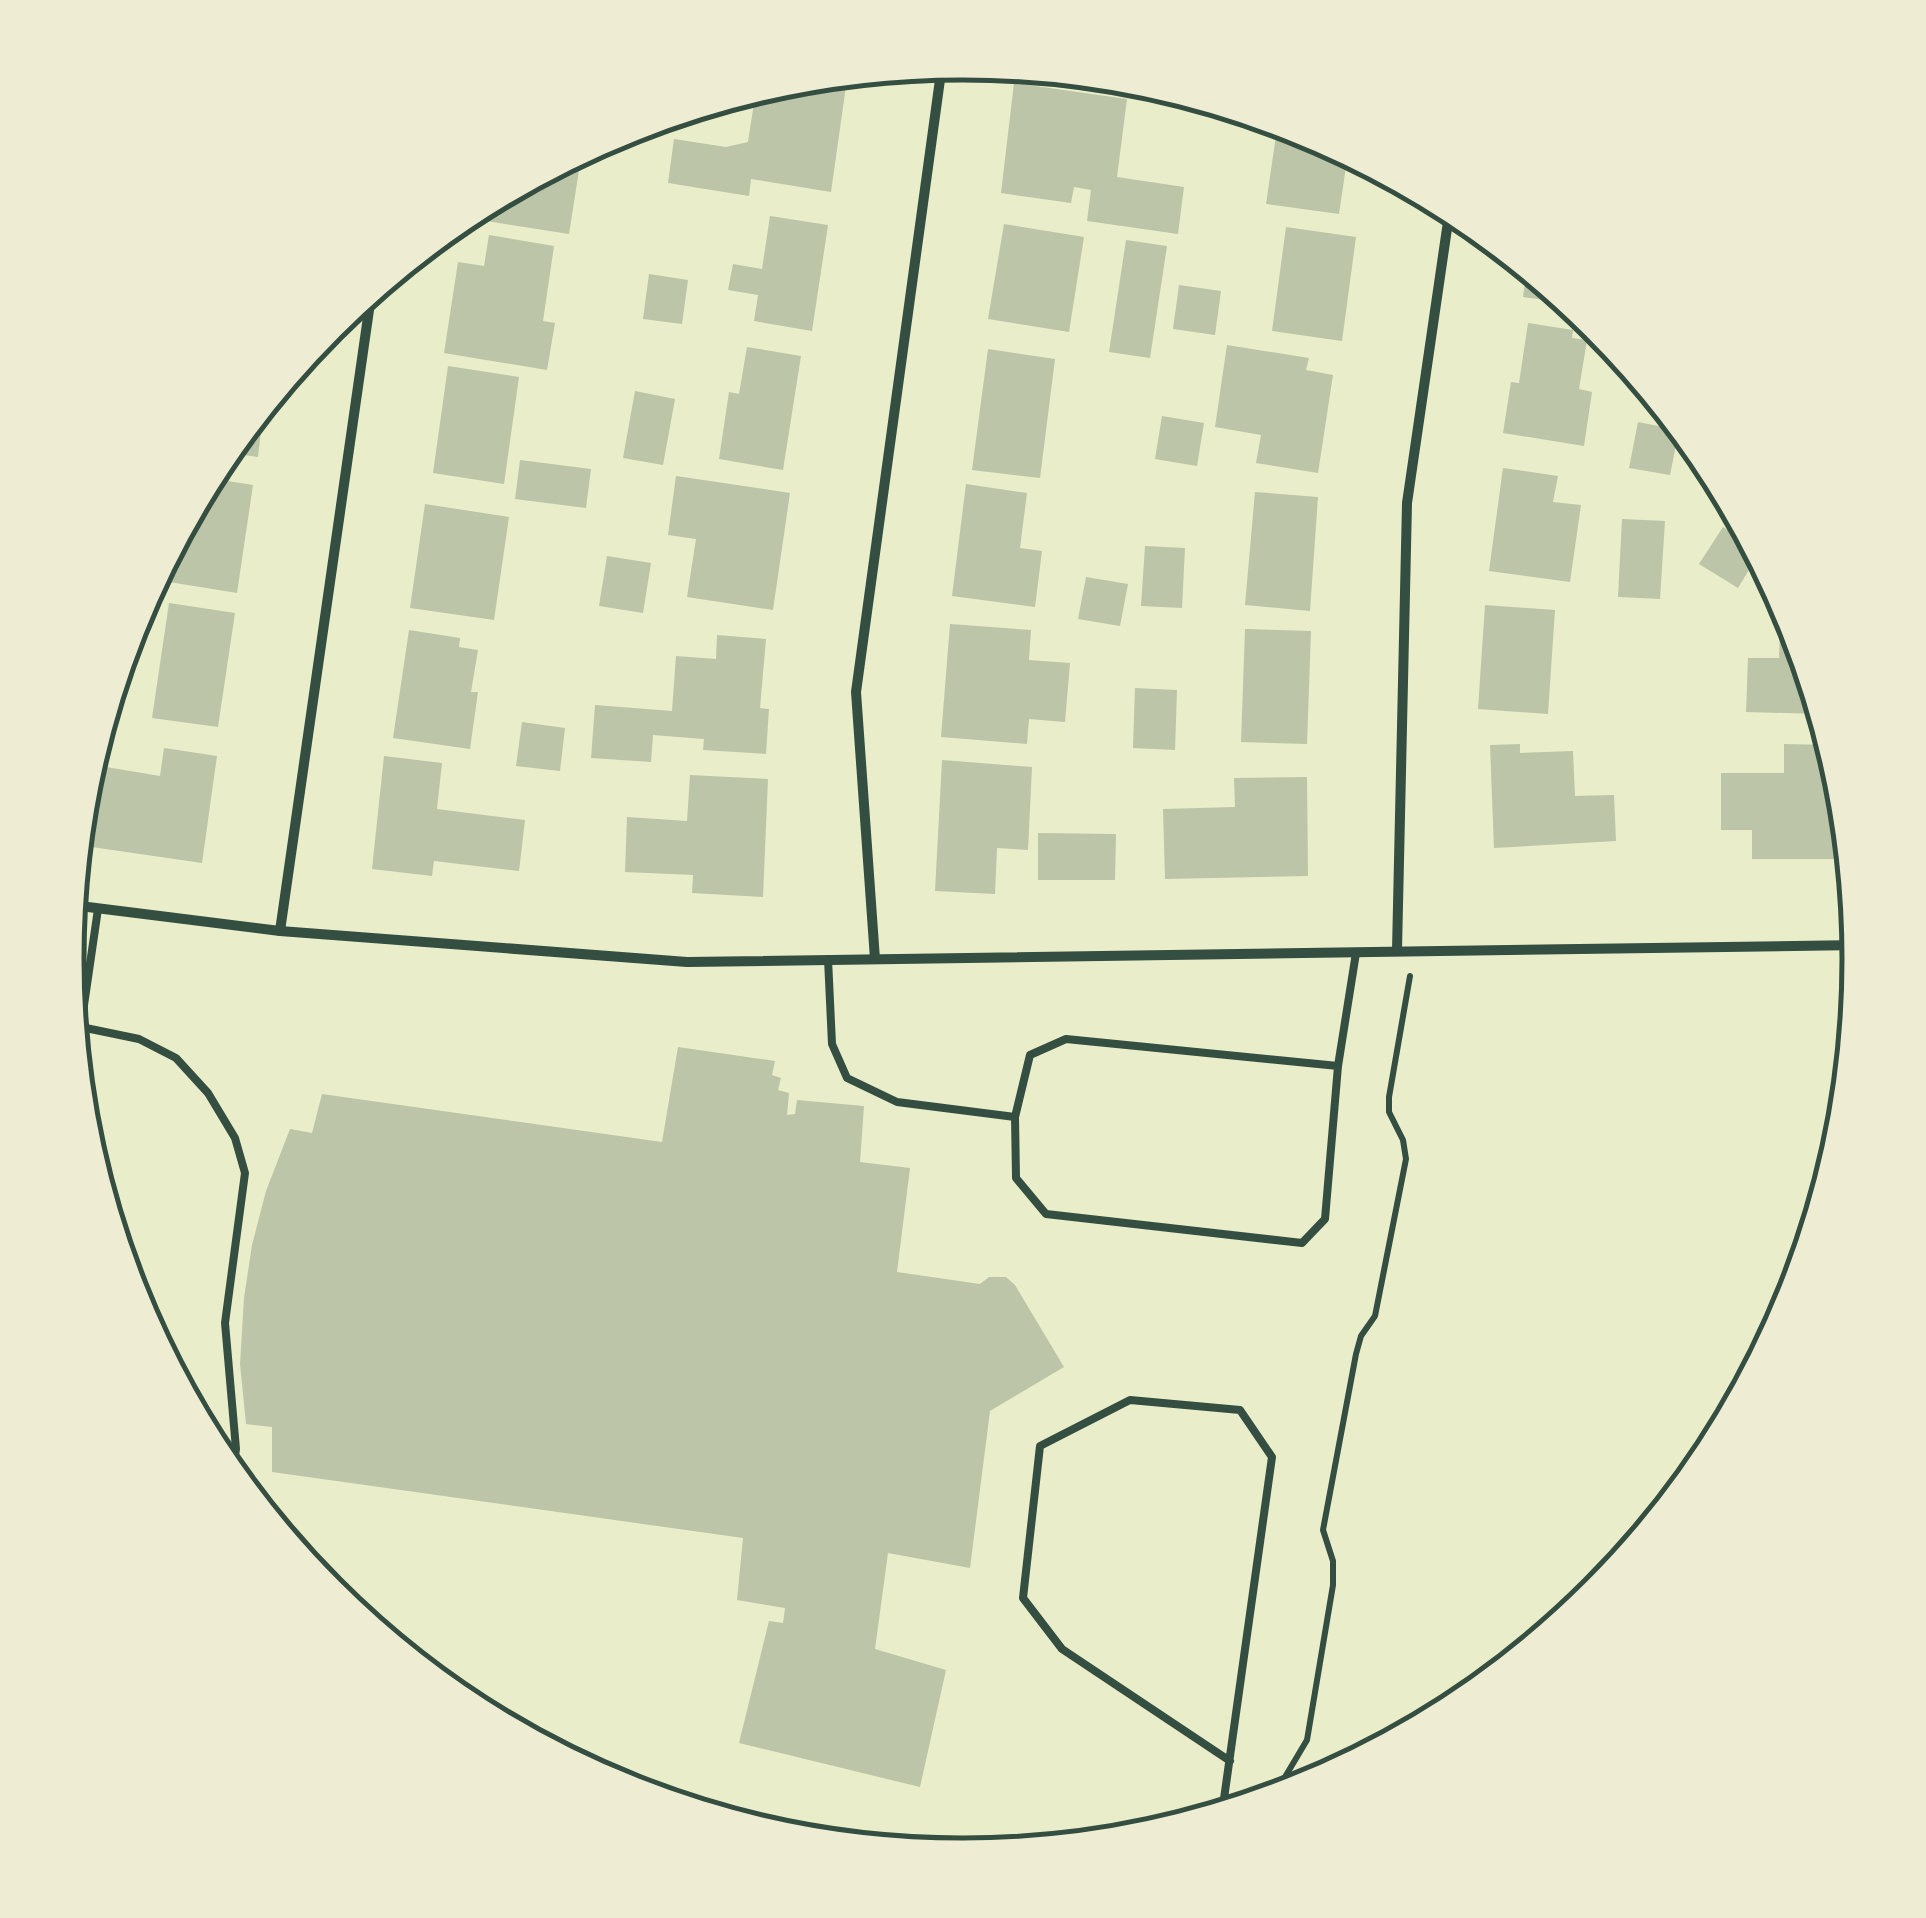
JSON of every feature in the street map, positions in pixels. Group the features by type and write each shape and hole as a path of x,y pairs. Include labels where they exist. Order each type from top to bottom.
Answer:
{"street":[{"path":"875,958 856,692 940,81"},
{"path":"1398,950 1406,503 1447,226"},
{"path":"280,931 369,311"},
{"path":"86,907 280,931 686,962 1842,945"}],"lane":[{"path":"85,997 98,909"},
{"path":"1338,1066 1066,1039 1030,1055 1015,1117 1016,1178 1046,1214 1302,1243 1325,1219 1338,1066 1356,953"},
{"path":"828,959 832,1044 846,1078 897,1102 1015,1117"},
{"path":"87,1028 139,1039 176,1058 208,1094 235,1138 245,1173 225,1323 236,1452"},
{"path":"1224,1798 1230,1761 1272,1457 1240,1410 1130,1400 1040,1446 1023,1598 1062,1649 1230,1761"}],"path":[{"path":"1286,1776 1306,1740 1333,1585 1333,1561 1323,1530 1360,1336 1375,1316 1406,1159 1403,1140 1390,1112 1389,1097 1415,950"}],"building":[{"path":"1014,83 1127,99 1117,177 1184,187 1178,234 1087,221 1091,190 1074,187 1071,203 1001,193"},
{"path":"846,88 831,192 751,179 749,196 668,183 674,139 726,147 748,142 754,106"},
{"path":"1276,138 1346,168 1339,214 1266,204"},
{"path":"579,169 569,234 486,221"},
{"path":"770,216 828,225 812,331 754,321 758,295 728,290 733,264 762,269"},
{"path":"1004,224 1084,237 1069,332 988,319"},
{"path":"1286,227 1356,237 1342,341 1272,331"},
{"path":"489,235 554,246 543,321 555,323 547,370 444,353 458,262 484,266"},
{"path":"1126,240 1167,246 1150,358 1109,352"},
{"path":"649,274 688,280 682,324 643,319"},
{"path":"1525,283 1545,300 1523,297"},
{"path":"1179,285 1221,291 1215,335 1173,329"},
{"path":"1528,323 1573,330 1572,338 1587,340 1579,389 1592,392 1584,446 1503,433 1511,382 1519,383"},
{"path":"1227,345 1309,358 1306,370 1333,375 1318,473 1256,463 1261,435 1215,427"},
{"path":"747,347 801,356 783,470 719,459 729,392 739,394"},
{"path":"988,349 1055,359 1040,478 972,470"},
{"path":"448,366 519,377 504,484 433,473"},
{"path":"635,391 675,399 663,465 623,458"},
{"path":"1162,416 1204,423 1197,466 1155,459"},
{"path":"1638,422 1662,427 1676,446 1670,475 1629,468"},
{"path":"261,431 258,457 244,455"},
{"path":"520,460 591,469 586,508 515,499"},
{"path":"1503,468 1558,476 1553,502 1581,505 1570,582 1489,571"},
{"path":"676,476 790,493 773,610 687,597 696,539 668,535"},
{"path":"226,481 253,485 237,593 170,582"},
{"path":"966,484 1027,493 1020,548 1042,551 1035,607 952,596"},
{"path":"1255,492 1318,497 1310,611 1245,605"},
{"path":"425,504 509,517 494,620 410,608"},
{"path":"1622,519 1665,521 1660,599 1618,597"},
{"path":"1723,527 1730,532 1750,568 1738,588 1699,564"},
{"path":"1145,546 1185,548 1182,608 1141,606"},
{"path":"607,556 651,563 643,613 599,606"},
{"path":"1086,577 1128,584 1120,626 1078,619"},
{"path":"169,603 235,613 218,727 152,718"},
{"path":"1485,605 1555,610 1548,714 1478,709"},
{"path":"950,624 1031,630 1029,660 1070,663 1065,722 1029,719 1027,744 941,737"},
{"path":"1245,629 1311,631 1307,744 1241,742"},
{"path":"409,630 460,638 459,647 478,650 471,692 478,692 470,749 393,738"},
{"path":"717,635 766,639 760,708 769,709 766,754 703,750 704,739 653,735 651,762 591,758 595,705 672,711 676,656 716,659"},
{"path":"1780,636 1807,714 1746,712 1748,658 1779,658"},
{"path":"1135,688 1177,690 1175,750 1133,748"},
{"path":"522,722 565,728 560,771 516,766"},
{"path":"1520,744 1520,753 1573,751 1575,796 1614,795 1616,841 1494,848 1490,745"},
{"path":"1784,744 1815,745 1836,859 1752,859 1752,830 1721,830 1721,773 1784,773"},
{"path":"164,748 217,756 202,863 92,847 106,767 160,776"},
{"path":"384,756 442,763 437,809 525,820 519,871 434,861 432,876 372,869"},
{"path":"942,760 1032,767 1028,850 997,848 995,894 935,891"},
{"path":"690,775 768,779 763,897 692,893 693,875 625,872 627,817 687,821"},
{"path":"1307,777 1308,876 1165,879 1163,809 1235,807 1234,778"},
{"path":"1038,833 1116,834 1115,880 1038,880"},
{"path":"678,1047 775,1061 772,1075 781,1078 778,1090 789,1093 787,1115 795,1114 797,1100 864,1106 860,1162 910,1168 897,1272 980,1284 989,1277 1006,1277 1015,1285 1064,1367 990,1411 970,1568 888,1553 875,1649 946,1670 920,1787 739,1743 769,1621 783,1623 785,1608 737,1600 743,1538 272,1472 272,1427 246,1424 240,1364 252,1245 266,1191 290,1129 312,1133 322,1094 662,1142"}]}
